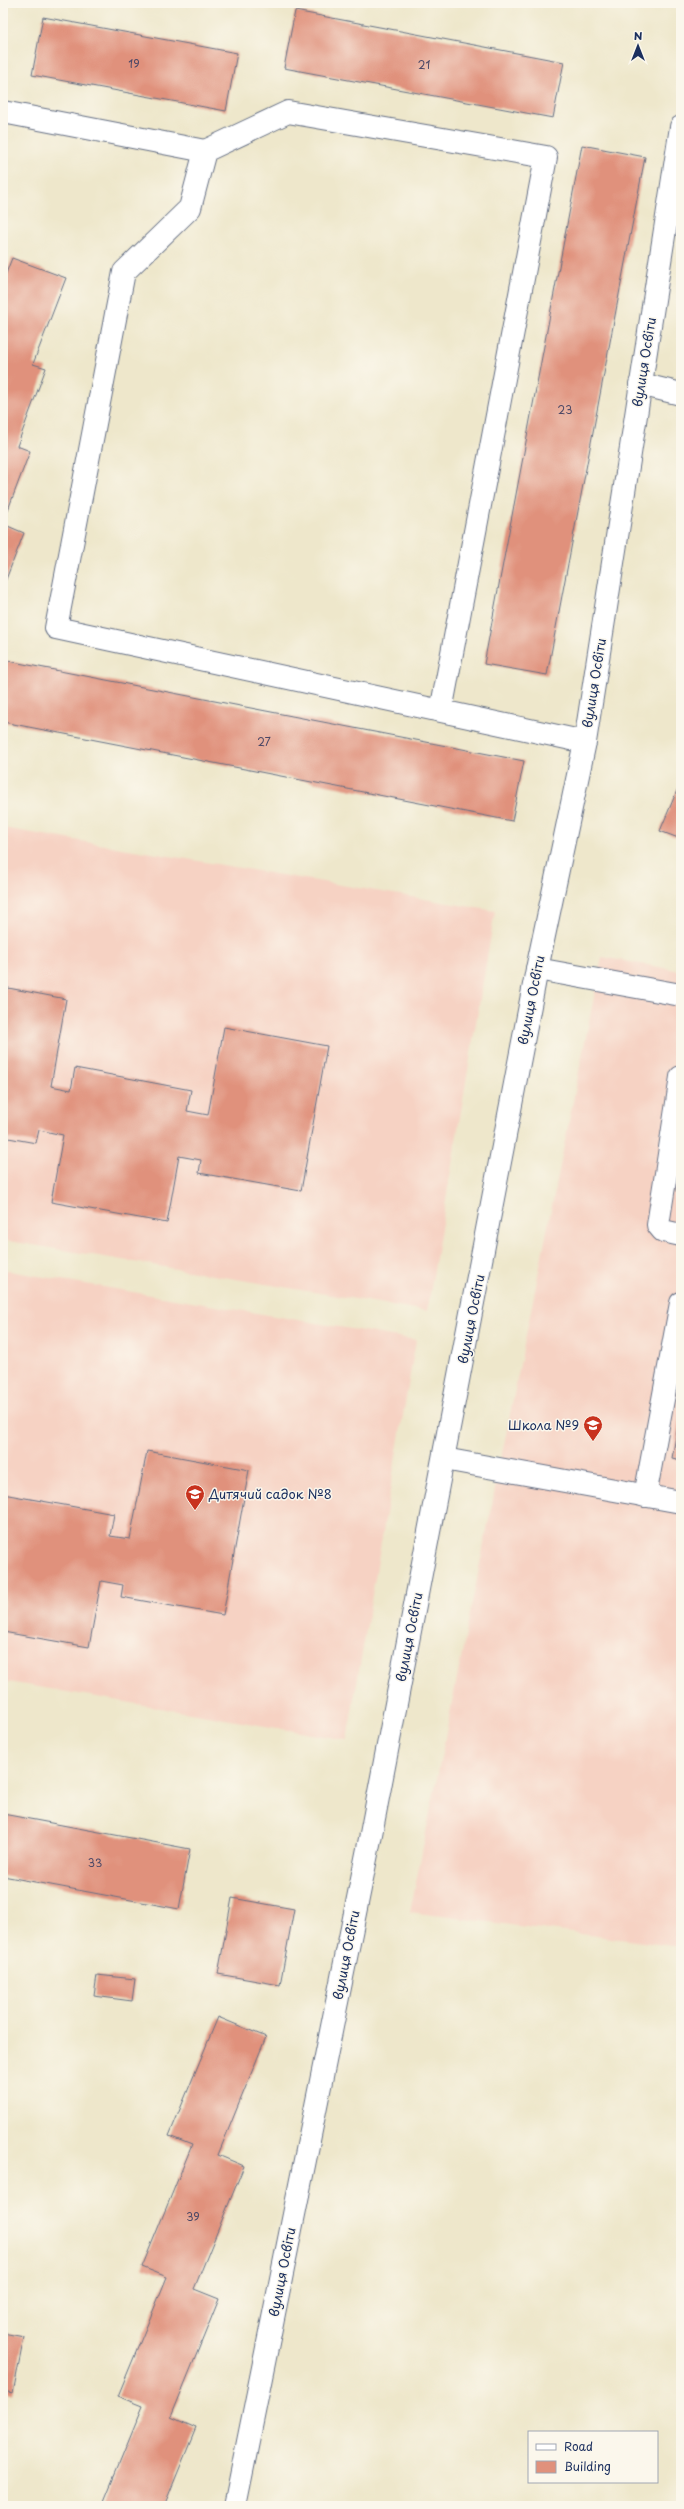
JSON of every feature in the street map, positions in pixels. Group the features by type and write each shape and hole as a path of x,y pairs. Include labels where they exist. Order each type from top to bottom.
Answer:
{"street":[{"path":"3,112 205,151 288,112 546,157 441,711"},
{"name":"вулиця Освіти","path":"235,2506 444,1459 537,969 585,742 681,127"},
{"path":"205,151 190,208 124,272 56,628 585,742"},
{"path":"640,384 681,394"},
{"path":"537,969 681,995"},
{"path":"681,1077 658,1225 663,1231 681,1235"},
{"path":"645,1496 681,1303"},
{"path":"444,1459 681,1502"}],"shaded area":[{"path":"3,828 495,911 427,1311 3,1240"},
{"name":"Школа №9","path":"602,957 681,971 681,1947 410,1912"},
{"name":"Дитячий садок №8","path":"3,1270 416,1340 347,1740 3,1681"}],"building":[{"path":"295,11 564,62 553,118 284,68"},
{"path":"43,17 237,53 226,111 32,75"},
{"path":"582,145 645,157 547,675 484,664"},
{"path":"12,258 66,278 33,364 46,368 17,446 30,451 3,523 3,281"},
{"path":"3,524 24,533 3,587"},
{"path":"3,660 524,761 512,821 3,722"},
{"path":"681,781 681,839 660,831"},
{"path":"3,987 66,999 51,1086 71,1090 75,1068 191,1090 187,1111 208,1115 224,1027 327,1046 301,1191 199,1173 201,1160 179,1156 167,1223 51,1202 63,1135 39,1130 36,1143 3,1137"},
{"path":"681,1415 681,1460 672,1458"},
{"path":"147,1451 249,1470 223,1615 121,1597 123,1585 101,1581 89,1647 3,1632 3,1494 114,1514 110,1536 130,1539"},
{"path":"3,1814 190,1849 179,1909 3,1876"},
{"path":"232,1898 294,1909 280,1985 218,1974"},
{"path":"97,1975 135,1979 132,2001 94,1996"},
{"path":"218,2017 266,2037 218,2155 244,2166 194,2289 219,2299 171,2417 196,2428 164,2506 102,2506 143,2406 118,2396 167,2277 142,2267 192,2145 169,2136"},
{"path":"3,2333 24,2337 13,2393 3,2391"}],"place":[{"name":"Школа №9","path":"593,1442"},
{"name":"Дитячий садок №8","path":"195,1511"}]}
